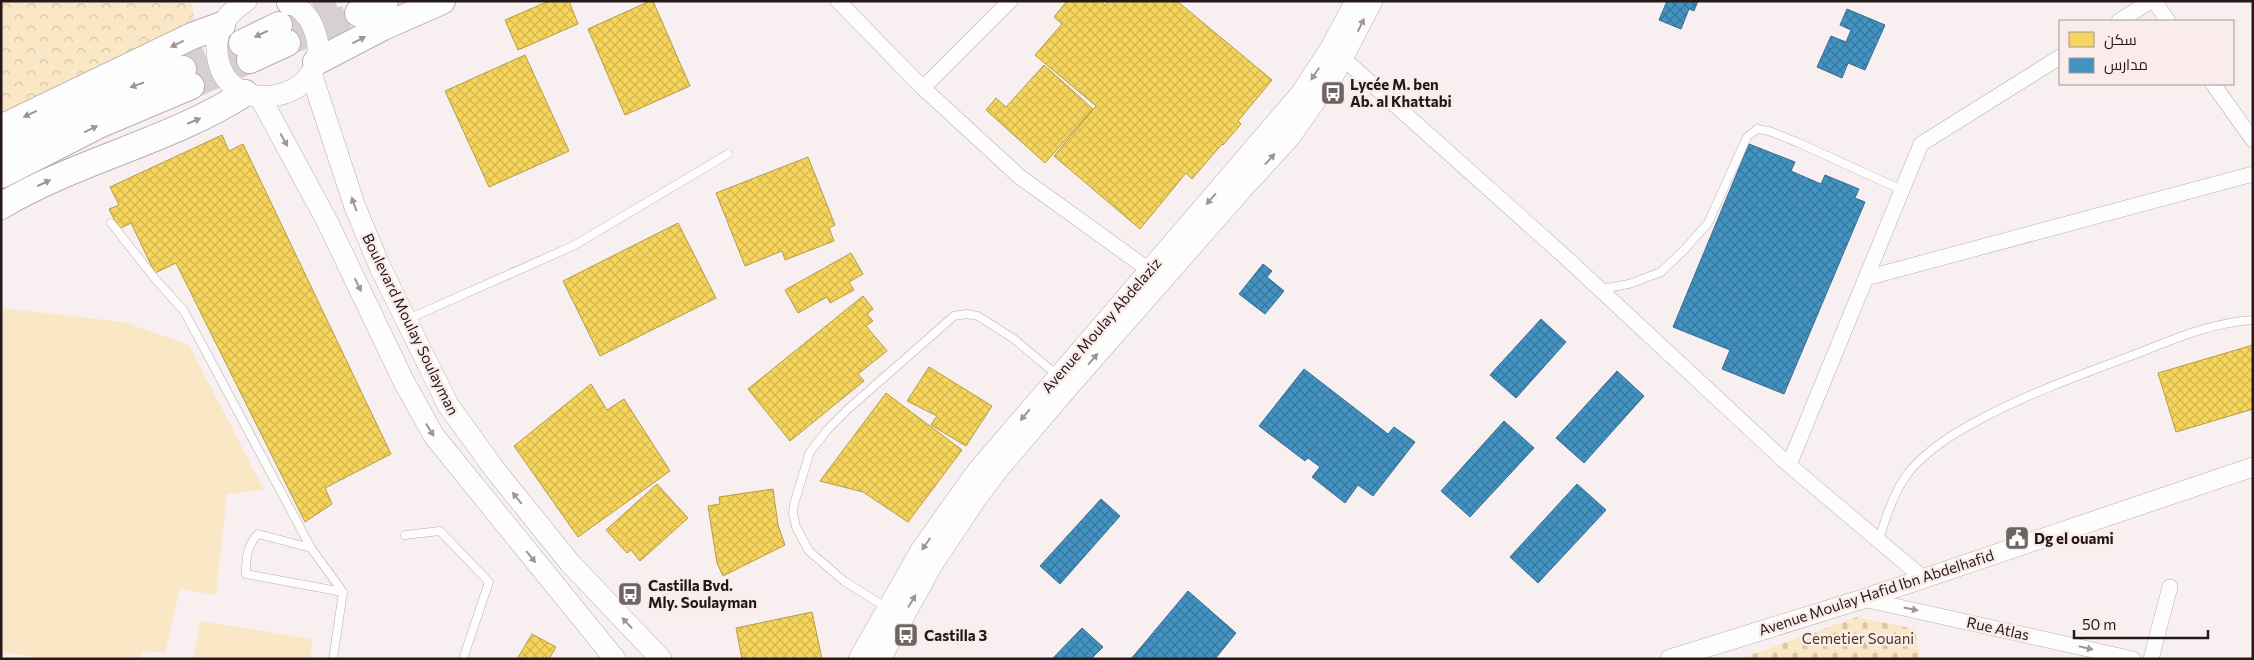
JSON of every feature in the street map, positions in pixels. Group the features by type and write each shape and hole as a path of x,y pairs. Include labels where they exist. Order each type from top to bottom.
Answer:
{"highway":[{"path":"358,13 386,1"},
{"path":"313,68 383,27 442,1"},
{"path":"246,51 287,14"},
{"path":"1,128 192,36 223,15"},
{"path":"1,152 69,114 129,88 187,77 1,175"},
{"path":"1,206 40,185 253,95"}],"main road":[{"path":"246,1 223,15 217,44 219,64 225,76 253,95 280,96 298,88 313,68"},
{"name":"Avenue Moulay Abdelaziz","path":"859,659 922,549 976,473 1064,381 1136,298 1289,138 1313,107 1338,53 1356,1"},
{"name":"Avenue Moulay Abdelaziz","path":"1136,298 1149,270 1338,53 1372,1"},
{"name":"Boulevard Moulay Soulayman","path":"287,14 302,10 311,21 316,34 318,48 313,68 355,207 380,267 448,405 495,470 570,563 661,659"},
{"name":"Boulevard Moulay Soulayman","path":"253,95 326,221 404,382 434,436 615,659"},
{"name":"Avenue Moulay Abdelaziz","path":"880,659 933,563 975,500 1064,381"}],"street":[{"path":"838,1 923,88 1020,177 1149,270"},
{"path":"923,88 1010,1"},
{"path":"2121,20 2153,1 2167,20"},
{"path":"1338,53 1789,464 1878,542 1922,577"},
{"path":"1789,464 1921,144 2059,59"},
{"path":"2214,85 2253,140"},
{"path":"1866,278 2253,174"},
{"name":"Avenue Moulay Hafid Ibn Abdelhafid","path":"1670,659 1863,599 1922,577 2253,467"},
{"path":"2151,659 2170,586"},
{"name":"Rue Atlas","path":"1863,599 2133,659"}],"lane":[{"path":"1598,290 1629,284 1661,272 1684,250 1708,223 1747,137 1757,129 1769,131 1792,140 1902,190"},
{"path":"406,320 573,246 728,154"},
{"path":"111,223 157,281 184,311 312,548 343,592 333,659"},
{"path":"887,608 844,581 808,550 801,540 792,513 810,452 848,409 954,316 966,314 978,316 1014,339 1064,381"},
{"path":"1878,542 1897,489 1908,473 1938,444 1958,432 2027,395 2193,332 2222,324 2253,320"},
{"path":"405,536 440,530 489,582 463,659"},
{"path":"312,548 258,534 251,541 246,558 246,574 343,592"}],"green space":[{"path":"1,1 192,1 194,21 1,140"},
{"path":"1,308 124,322 189,345 264,490 227,494 216,595 180,589 165,653 144,651 138,659 50,659 1,652"},
{"name":"Cemetier Souani","path":"1857,617 1915,629 1920,659 1739,659"},
{"path":"200,621 313,639 310,659 194,659"}],"building: سكن":[{"path":"549,1 569,1 578,24 518,50 505,20"},
{"path":"653,1 690,86 625,115 588,29"},
{"path":"1067,1 1100,1 1105,5 1108,1 1177,1 1272,80 1238,121 1241,124 1223,145 1192,179 1186,173 1140,229 1054,156 1096,106 1035,55 1062,24 1054,17"},
{"path":"525,55 569,151 489,187 445,91"},
{"path":"1044,65 1093,109 1045,163 986,110 996,98 1006,107"},
{"path":"222,135 229,151 243,144 391,454 325,488 332,504 305,522 176,263 155,273 131,223 119,229 109,209 119,205 110,187"},
{"path":"808,157 835,225 829,228 834,241 785,260 782,251 745,266 716,193"},
{"path":"678,223 716,298 600,356 563,281"},
{"path":"851,253 863,274 849,282 854,290 830,303 827,297 798,313 785,290"},
{"path":"863,296 873,309 867,314 873,321 866,326 887,351 858,374 864,381 790,441 748,389"},
{"path":"2253,345 2253,409 2176,432 2158,373"},
{"path":"929,367 992,406 966,446 931,425 937,416 907,401"},
{"path":"591,384 607,410 624,399 670,471 578,537 514,446"},
{"path":"886,393 962,450 908,522 863,492 820,481"},
{"path":"657,484 688,518 640,561 631,550 627,553 606,530"},
{"path":"773,489 778,525 785,545 723,576 717,563 708,506 720,504 719,497"},
{"path":"812,612 822,659 742,659 736,628"},
{"path":"532,634 556,647 549,659 517,659"}],"building: مدارس":[{"path":"1667,1 1698,1 1694,11 1689,9 1681,29 1659,20"},
{"path":"1847,9 1885,25 1865,70 1848,63 1842,78 1817,67 1831,36 1846,42 1851,30 1840,25"},
{"path":"1749,144 1795,162 1791,171 1821,184 1825,175 1859,189 1855,198 1865,202 1784,394 1722,369 1730,350 1673,327"},
{"path":"1263,264 1272,271 1267,277 1284,291 1265,314 1239,294"},
{"path":"1541,319 1566,342 1516,398 1490,375"},
{"path":"1304,369 1388,434 1394,427 1415,442 1373,496 1358,485 1345,503 1312,477 1320,467 1308,458 1305,461 1259,426"},
{"path":"1617,371 1644,396 1584,463 1556,438"},
{"path":"1504,421 1534,448 1470,517 1441,491"},
{"path":"1577,484 1606,510 1538,583 1510,557"},
{"path":"1101,499 1120,516 1060,584 1040,566"},
{"path":"1188,591 1236,633 1215,659 1131,659"},
{"path":"1082,628 1103,647 1091,659 1052,659"}],"tunnel":[{"path":"279,25 335,1"},
{"path":"287,43 358,13"},
{"path":"183,69 242,43"},
{"path":"191,86 250,60"}],"place":[{"name":"Lycée M. ben Ab. al Khattabi","path":"1333,93"},
{"name":"Dg el ouami","path":"2017,538"},
{"name":"Castilla Bvd. Mly. Soulayman","path":"630,594"},
{"name":"Castilla 3","path":"906,635"}]}
